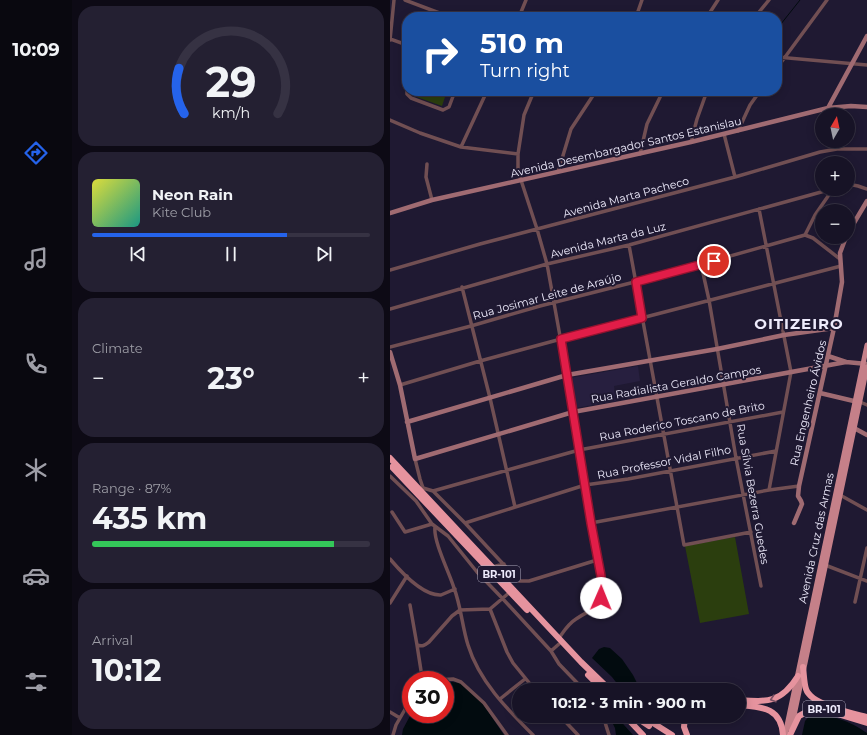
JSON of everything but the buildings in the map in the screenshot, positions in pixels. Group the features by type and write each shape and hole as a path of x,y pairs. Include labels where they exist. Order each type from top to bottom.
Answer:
{"highway":[{"name":"BR-101","path":"390,458 422,489 597,683"},
{"name":"BR-101","path":"390,464 510,592 603,683"},
{"path":"803,667 806,689 811,697 822,704 867,717"},
{"path":"746,700 763,701 779,697 791,687 798,676"},
{"path":"746,706 765,708 771,711 787,734"},
{"name":"BR-101","path":"787,734 799,716 812,709 821,708 867,723"},
{"path":"632,723 643,735"},
{"path":"645,723 664,735"},
{"path":"653,723 672,735"},
{"path":"684,723 684,727 687,735"}],"main road":[{"name":"Avenida Cruz das Armas","path":"787,734 798,676 866,364 867,345"},
{"name":"Avenida Cruz das Armas","path":"787,734 826,564 854,428 857,402"}],"street":[{"path":"394,0 390,40 402,44"},
{"path":"405,0 437,12"},
{"path":"521,12 526,0"},
{"path":"638,12 642,0"},
{"path":"710,12 718,0"},
{"path":"759,12 769,0"},
{"path":"782,62 826,0"},
{"path":"828,108 867,36"},
{"path":"782,58 867,65"},
{"path":"409,96 443,110 449,107 453,96"},
{"path":"461,147 485,96"},
{"path":"532,96 524,115 518,154 518,171 547,264 602,584 599,604 595,609 570,624 551,651"},
{"path":"558,172 571,129 593,96"},
{"path":"640,154 647,124 661,96"},
{"path":"691,142 697,118 706,96"},
{"path":"738,130 750,105 756,96"},
{"name":"Avenida Desembargador Santos Estanislau","path":"828,108 851,106 867,107"},
{"name":"Avenida Desembargador Santos Estanislau","path":"390,213 432,200 640,154 815,111"},
{"path":"390,120 420,133 461,147 518,154"},
{"path":"724,134 735,177"},
{"name":"Avenida Marta Pacheco","path":"390,270 537,229 735,177 820,152 837,149 867,149"},
{"path":"427,164 426,177 432,200"},
{"path":"855,185 867,188"},
{"name":"Avenida Marta da Luz","path":"390,308 547,264 629,245 815,194"},
{"path":"827,196 815,215 805,235 813,238 840,259"},
{"path":"855,221 867,201"},
{"path":"759,209 791,372 769,490"},
{"name":"Rua Josimar Leite de Araújo","path":"390,347 525,310 636,282 805,235"},
{"name":"Rua Engenheiro Ávidos","path":"794,523 802,504 798,496 798,486 834,328 842,282 840,259 843,244"},
{"path":"629,245 684,545 750,532"},
{"name":"Rua Sílvia Bezerra Guedes","path":"701,264 709,300 736,458 761,586"},
{"path":"400,385 561,339 774,282 841,266"},
{"path":"462,287 490,398 515,507"},
{"path":"407,422 567,375 717,349 784,335 834,328"},
{"path":"390,352 400,385 422,489 433,491 520,581 526,582 597,560"},
{"path":"828,356 846,362 866,364"},
{"name":"Rua Radialista Geraldo Campos","path":"415,459 573,412 846,362"},
{"path":"820,393 867,405"},
{"name":"Rua Roderico Toscano de Brito","path":"433,491 579,450 783,412"},
{"path":"854,428 867,435"},
{"name":"Rua Professor Vidal Filho","path":"465,523 585,485 628,479 776,451"},
{"path":"390,476 416,501 432,524 448,536 477,572 551,651 559,664 577,683"},
{"path":"591,523 798,486"},
{"path":"840,495 867,510"},
{"path":"392,512 406,532 432,524"},
{"path":"435,527 436,537 455,589 466,640 473,660 482,676 500,700 533,735"},
{"path":"456,545 462,541"},
{"path":"854,602 867,551"},
{"path":"390,559 418,586 436,595 441,595 455,589"},
{"path":"826,564 867,581"},
{"path":"492,567 504,565"},
{"path":"503,578 504,565"},
{"path":"390,603 407,576"},
{"path":"417,645 424,646 429,642 452,616 460,610 490,609 510,592"},
{"path":"410,605 421,671"},
{"path":"490,609 507,652 513,663 529,683"},
{"path":"454,679 461,682 484,703 506,735"},
{"path":"500,700 525,679"},
{"path":"390,712 400,718"},
{"path":"393,735 396,725 402,715"},
{"path":"567,723 578,735"},
{"path":"605,723 609,735"}],"shaded area":[{"path":"638,366 640,381 614,386 616,401 575,408 570,378"},
{"path":"604,647 610,648 622,659 637,683 617,683 592,658 599,649"},
{"path":"454,682 461,683 481,701 504,735 402,735 406,723 454,723"},
{"path":"811,714 834,717 853,725 867,733 867,735 802,735 805,721"},
{"path":"612,723 622,723 633,735 616,735"}],"green space":[{"path":"414,96 445,96 442,106"},
{"path":"735,537 749,614 700,623 685,546"}],"waterway":[{"path":"782,23 800,0"}],"district":[{"name":"OITIZEIRO","path":"799,323"}],"route":[{"path":"601,598 601,576 597,560 561,339 642,318 636,282 714,261"}]}
